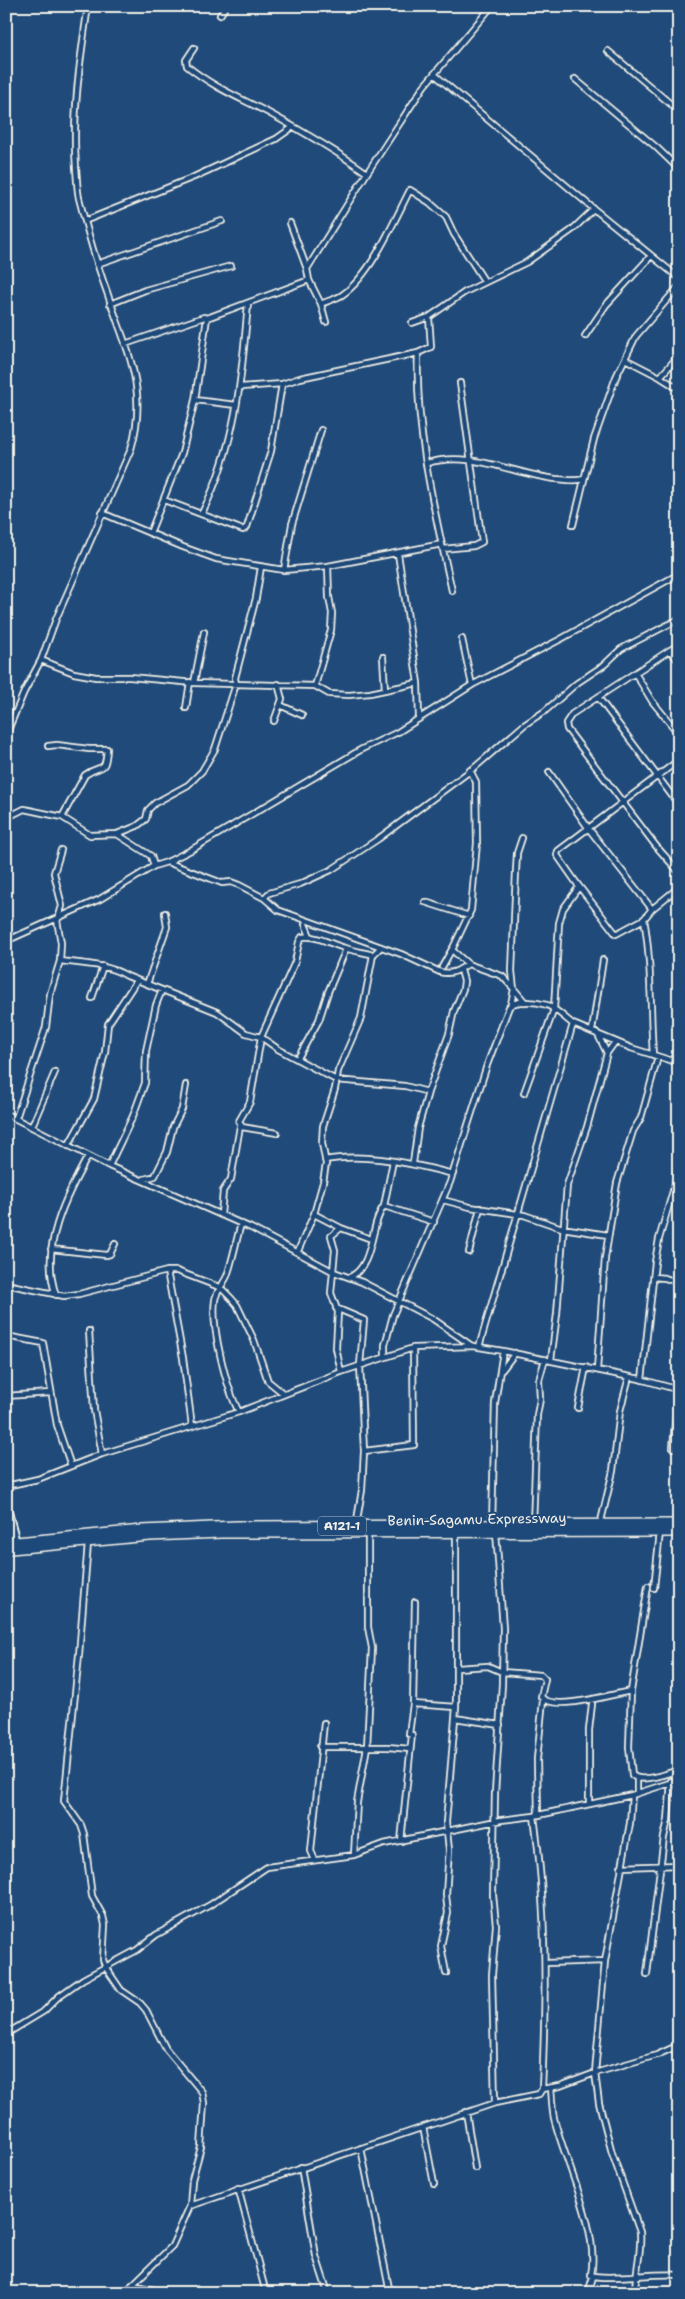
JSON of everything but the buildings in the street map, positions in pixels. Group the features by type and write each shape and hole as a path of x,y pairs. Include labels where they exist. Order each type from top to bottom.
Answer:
{"highway":[{"name":"A121-1","path":"7,1546 142,1530 237,1526 493,1528 533,1525 679,1524"},
{"name":"Benin-Sagamu Expressway","path":"17,1545 88,1543 150,1536 222,1533 368,1534 456,1532 493,1528 679,1532"}],"street":[{"path":"6,735 24,692 41,660 56,619 131,449 136,431 138,393 134,366 110,304 79,197 74,141 78,74 88,6"},
{"path":"220,15 226,6"},
{"path":"308,270 367,173 434,74 492,6"},
{"path":"194,48 186,60 187,66 210,84 293,127 367,173"},
{"path":"608,51 679,111"},
{"path":"434,74 679,278"},
{"path":"575,79 656,147 679,169"},
{"path":"87,220 194,177 276,139 293,127"},
{"path":"321,304 342,295 359,277 380,248 410,190 429,202 446,217 454,234 485,282"},
{"path":"412,323 429,317 444,305 485,282 527,262 572,230 594,209"},
{"path":"97,264 222,221"},
{"path":"290,223 308,270 308,280 321,304 326,322"},
{"path":"584,336 606,305 651,256"},
{"path":"110,304 145,290 231,266"},
{"path":"125,344 204,317 207,318 308,280"},
{"path":"573,526 594,439 616,377 636,336 679,286"},
{"path":"202,513 221,471 241,387 248,303"},
{"path":"241,387 282,384 300,378 418,352 431,347 429,317"},
{"path":"150,533 182,453 195,400 207,318"},
{"path":"418,352 419,410 442,547 452,591"},
{"path":"660,377 679,355"},
{"path":"625,358 679,389"},
{"path":"102,514 183,548 216,559 261,568 284,570 328,566 442,547 474,546 482,542 460,382"},
{"path":"164,500 243,530 247,526 271,451 282,384"},
{"path":"195,400 236,405"},
{"path":"284,570 292,524 321,430"},
{"path":"427,463 442,459 471,460 547,478 583,479"},
{"path":"398,554 418,683 420,718"},
{"path":"315,686 331,630 332,612 329,596 328,566"},
{"path":"6,814 12,815 24,809 62,817 90,835 117,834 137,826 146,819 148,810 155,803 188,785 199,775 215,749 236,684 235,678 256,598 261,568"},
{"path":"6,941 58,919 107,895 154,866 168,862 420,718 472,685 562,639 679,574"},
{"path":"264,898 269,893 300,884 331,870 470,770 524,725 555,704 577,683 604,665 621,650 679,619"},
{"path":"186,708 204,632"},
{"path":"462,639 472,685"},
{"path":"679,645 572,714 566,723 567,729 623,803 679,872"},
{"path":"670,650 679,662"},
{"path":"383,657 385,690"},
{"path":"41,660 74,673 96,677 315,686 329,694 349,695 418,683"},
{"path":"635,673 652,701 679,734"},
{"path":"274,721 282,699 278,684"},
{"path":"598,697 679,804"},
{"path":"280,705 302,715"},
{"path":"48,746 58,745 89,750 107,749 106,764 101,769 85,775 62,817"},
{"path":"557,855 558,851 679,760"},
{"path":"442,967 468,916 477,843 476,782 470,770"},
{"path":"548,772 589,829 652,909"},
{"path":"117,834 151,856 154,866"},
{"path":"385,1357 388,1331 453,1174 487,1064 511,1004 514,988 512,971 517,853 522,838"},
{"path":"553,848 578,885 616,934 644,919 652,909 679,887"},
{"path":"16,1118 46,1027 50,994 60,961 61,943 58,919 62,906 54,873 61,850"},
{"path":"168,862 222,883 239,885 264,898 278,910 381,947 445,974 461,970 468,964"},
{"path":"524,1093 554,1009 559,923 563,910 578,888 578,885"},
{"path":"425,902 468,916"},
{"path":"147,984 167,926 165,913"},
{"path":"597,1370 601,1297 608,1235 617,1183 633,1131 641,1118 656,1056 650,995 650,950 644,919"},
{"path":"305,924 310,936"},
{"path":"221,1215 224,1191 231,1179 240,1116 250,1102 262,1037 295,962 298,942 302,937 310,936 346,949 358,950 373,955"},
{"path":"298,1251 314,1214 323,1182 326,1164 323,1126 336,1080 361,1018 373,955 381,947"},
{"path":"298,1058 319,1020 328,992 346,949"},
{"path":"452,949 455,955 468,964 502,976 525,1002"},
{"path":"603,960 595,1032 607,1053"},
{"path":"60,961 103,966 117,970 217,1012 246,1033 262,1037 278,1050 298,1058 336,1080 405,1086 428,1092"},
{"path":"92,998 103,966"},
{"path":"413,1163 418,1128 428,1092 449,1034 454,1010 463,989 464,981 461,970"},
{"path":"68,1146 94,1099 105,1052 108,1024 137,980"},
{"path":"109,1166 133,1116 145,1083 146,1051 156,1005 162,990"},
{"path":"511,1004 525,1002 547,1005 573,1024 615,1042 679,1063"},
{"path":"479,1347 573,1024"},
{"path":"551,1360 557,1314 562,1228 567,1185 587,1127 607,1053 615,1042"},
{"path":"32,1126 55,1072"},
{"path":"143,1179 156,1176 160,1170 170,1144 173,1126 182,1108 186,1085"},
{"path":"6,1114 109,1166 143,1179 298,1251 334,1272 350,1276 432,1319 473,1346"},
{"path":"240,1126 277,1133"},
{"path":"642,1380 659,1239 675,1184 679,1152"},
{"path":"56,1295 52,1283 51,1243 70,1190 88,1156"},
{"path":"325,1160 349,1158 413,1163 453,1174"},
{"path":"350,1276 358,1273 365,1262 371,1238 384,1206 393,1161"},
{"path":"443,1200 518,1214 562,1228 608,1235"},
{"path":"384,1206 434,1222"},
{"path":"469,1252 480,1208"},
{"path":"314,1214 341,1228 371,1238"},
{"path":"239,1412 230,1393 221,1355 215,1298 230,1264 241,1224"},
{"path":"341,1228 331,1236 335,1250 332,1266 334,1272 331,1294 338,1320 336,1355 341,1372"},
{"path":"51,1249 106,1255 110,1254 115,1244"},
{"path":"167,1271 183,1358 192,1426"},
{"path":"6,1284 56,1295 79,1294 167,1271 177,1271 221,1288 237,1305 254,1340 268,1381 284,1394"},
{"path":"654,1277 679,1283"},
{"path":"336,1308 364,1320 360,1365 364,1451 362,1490 356,1526"},
{"path":"89,1331 94,1410 102,1454"},
{"path":"6,1336 43,1343 57,1425 71,1466"},
{"path":"6,1486 38,1479 102,1454 239,1412 360,1365 413,1348 473,1346 586,1367 678,1389 672,1448"},
{"path":"364,1451 414,1445 413,1348"},
{"path":"495,2103 492,1975 496,1925 493,1894 496,1821 495,1794 500,1725 503,1628 493,1528 495,1403 504,1351"},
{"path":"501,1372 514,1353"},
{"path":"533,1525 537,1415 540,1399 539,1380 545,1359"},
{"path":"578,1408 586,1367"},
{"path":"600,1525 616,1460 620,1411 629,1377"},
{"path":"6,1396 50,1392"},
{"path":"6,1504 17,1545"},
{"path":"7,1546 9,1519"},
{"path":"446,1973 441,1946 448,1913 446,1895 449,1850 446,1832 456,1707 456,1532"},
{"path":"654,1588 660,1532"},
{"path":"354,1855 357,1802 367,1747 372,1648 368,1627 368,1534"},
{"path":"88,1543 64,1801 81,1825 84,1834 92,1896 103,1916 105,1925 103,1960 106,1968 121,1990 140,2003 166,2049 202,2092 205,2116 201,2147 190,2194 190,2206 172,2246 124,2293"},
{"path":"648,1586 631,1691 629,1747 632,1775 637,1778 650,1777 679,1770"},
{"path":"401,1841 413,1704 415,1602"},
{"path":"457,1668 488,1666 502,1672 530,1673 544,1677 545,1681 540,1694 543,1700 537,1759 538,1815 534,1816"},
{"path":"543,1700 582,1702 597,1697 631,1691"},
{"path":"413,1704 456,1707"},
{"path":"589,1803 589,1730 592,1704"},
{"path":"455,1718 500,1725"},
{"path":"315,1860 311,1851 324,1723"},
{"path":"320,1748 367,1747 410,1750"},
{"path":"635,2293 635,2275 642,2244 640,2232 612,2153 599,2103 595,2073 605,1961 637,1778"},
{"path":"6,2034 44,2011 59,1996 82,1979 137,1950 156,1935 210,1905 267,1867 354,1855 401,1841 496,1821 534,1816 634,1794 679,1780"},
{"path":"647,1974 660,1866 668,1820 671,1781"},
{"path":"190,2206 238,2188 466,2112 495,2103 539,2094 542,2089 546,1962 542,1885 534,1816"},
{"path":"621,1867 679,1865"},
{"path":"546,1962 605,1961"},
{"path":"542,2089 560,2086 595,2073 657,2055 677,2046 679,2067"},
{"path":"551,2088 554,2118 568,2160 593,2251 591,2275 593,2277 588,2293"},
{"path":"466,2112 475,2168"},
{"path":"423,2127 434,2184"},
{"path":"361,2148 390,2293"},
{"path":"301,2167 316,2256 328,2293"},
{"path":"238,2188 266,2293"},
{"path":"593,2277 679,2275"},
{"path":"132,2285 168,2293"}]}
